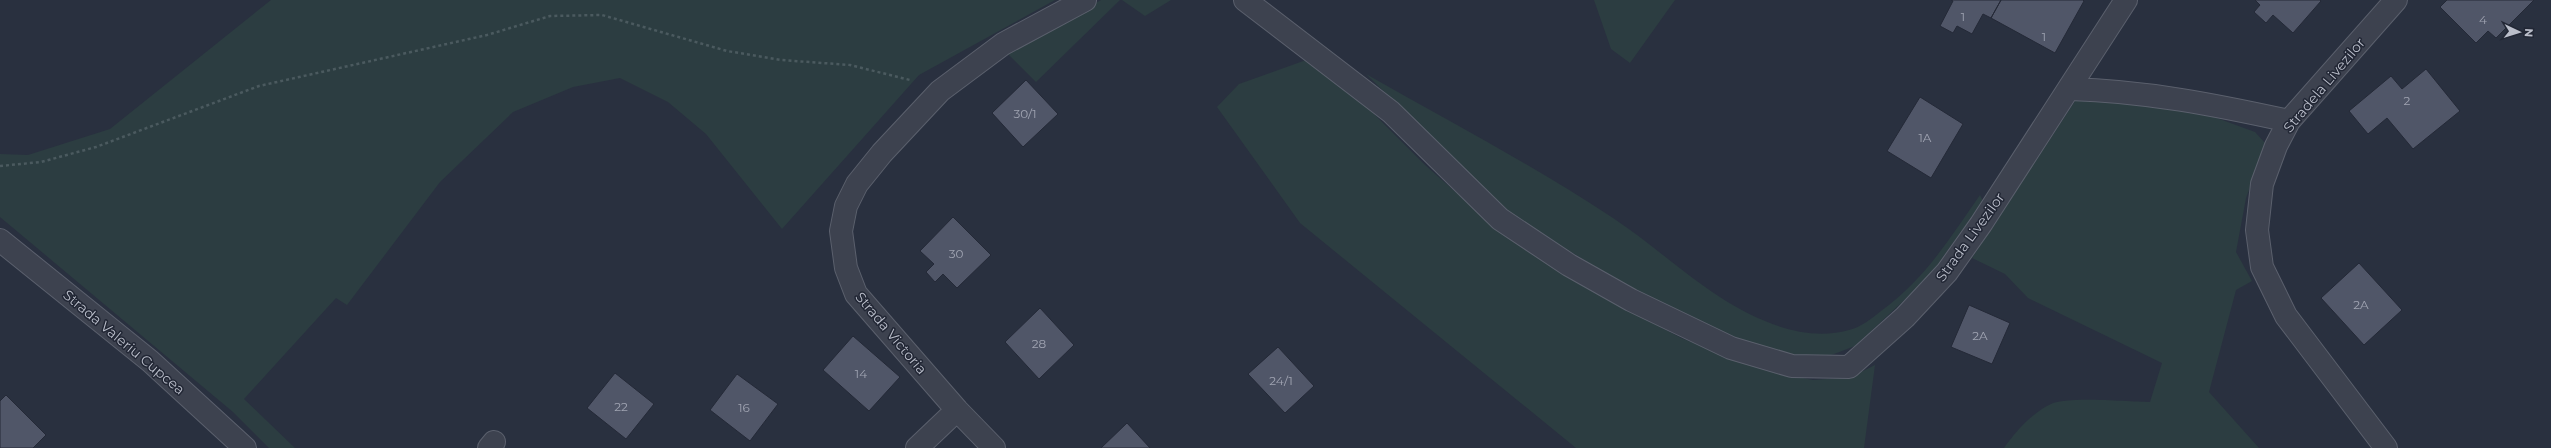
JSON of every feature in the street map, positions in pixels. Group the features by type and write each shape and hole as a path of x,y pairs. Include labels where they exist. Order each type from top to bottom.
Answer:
{"street":[{"name":"Strada Victoria","path":"994,448 957,410 856,294 846,268 841,231 846,206 857,184 882,153 940,91 1004,44 1085,0"},
{"name":"Strada Livezilor","path":"1245,0 1391,112 1500,219 1569,265 1631,300 1731,348 1792,366 1849,367 1895,327 1947,272 1981,224 2126,0"},
{"name":"Stradela Livezilor","path":"2386,448 2286,316 2262,267 2257,230 2262,184 2276,146 2289,121 2396,0"},
{"path":"2070,88 2122,90 2200,102 2289,121"},
{"name":"Strada Valeriu Cupcea","path":"0,240 150,361 245,448"},
{"path":"917,448 957,410"}],"path":[{"path":"0,166 41,162 96,147 259,86 487,35 550,16 602,16 727,52 781,60 850,65 897,76 940,91"}],"shaded area":[{"path":"271,0 1055,0 919,75 782,229 706,134 668,102 620,78 573,87 513,112 440,182 347,305 336,298 244,399 295,448 269,448 233,412 0,217 0,154 28,155 110,129"},
{"path":"1101,0 1120,0 1036,82 1007,53"},
{"path":"1122,0 1171,0 1145,16"},
{"path":"1594,0 1675,0 1630,63 1611,49"},
{"path":"1306,60 1368,108 1424,164 1505,236 1593,291 1681,338 1764,370 1813,380 1851,377 1875,365 1864,448 1576,448 1300,223 1217,107 1239,84"},
{"path":"1366,74 1583,199 1632,231 1686,273 1724,300 1765,321 1796,331 1828,334 1853,329 1870,320 1897,298 1924,271 1936,257 1980,195 1983,201 1928,278 1855,346 1821,359 1769,352 1669,311 1511,216"},
{"path":"2077,98 2203,113 2255,132 2266,144 2246,198 2236,252 2252,281 2236,290 2209,392 2259,448 2004,448 2025,423 2037,412 2051,404 2071,400 2150,402 2162,363 2028,298 2005,274 1972,258"}],"building":[{"path":"1951,0 2001,0 1991,18 1983,14 1972,34 1957,26 1953,33 1940,26 1953,1"},
{"path":"2001,0 2084,1 2055,53 1991,18"},
{"path":"2255,0 2321,1 2293,33 2273,15 2266,23 2254,12 2260,5"},
{"path":"2447,0 2534,0 2496,38 2488,31 2476,43 2440,7"},
{"path":"2426,69 2460,111 2413,149 2387,118 2368,134 2349,111 2391,76 2402,89"},
{"path":"1026,80 1058,114 1023,147 992,113"},
{"path":"1920,97 1963,124 1931,178 1887,151"},
{"path":"953,217 991,255 957,288 943,274 935,282 926,272 934,264 920,251"},
{"path":"2359,263 2402,310 2364,345 2321,298"},
{"path":"1969,305 2010,323 1992,364 1951,347"},
{"path":"1040,308 1074,345 1039,379 1005,342"},
{"path":"853,336 900,377 869,411 823,370"},
{"path":"1278,347 1314,386 1285,413 1248,374"},
{"path":"615,373 654,404 626,439 587,408"},
{"path":"737,374 778,404 750,441 710,410"},
{"path":"6,395 46,435 33,448 0,448 0,401"},
{"path":"1127,423 1150,448 1101,448"}]}
